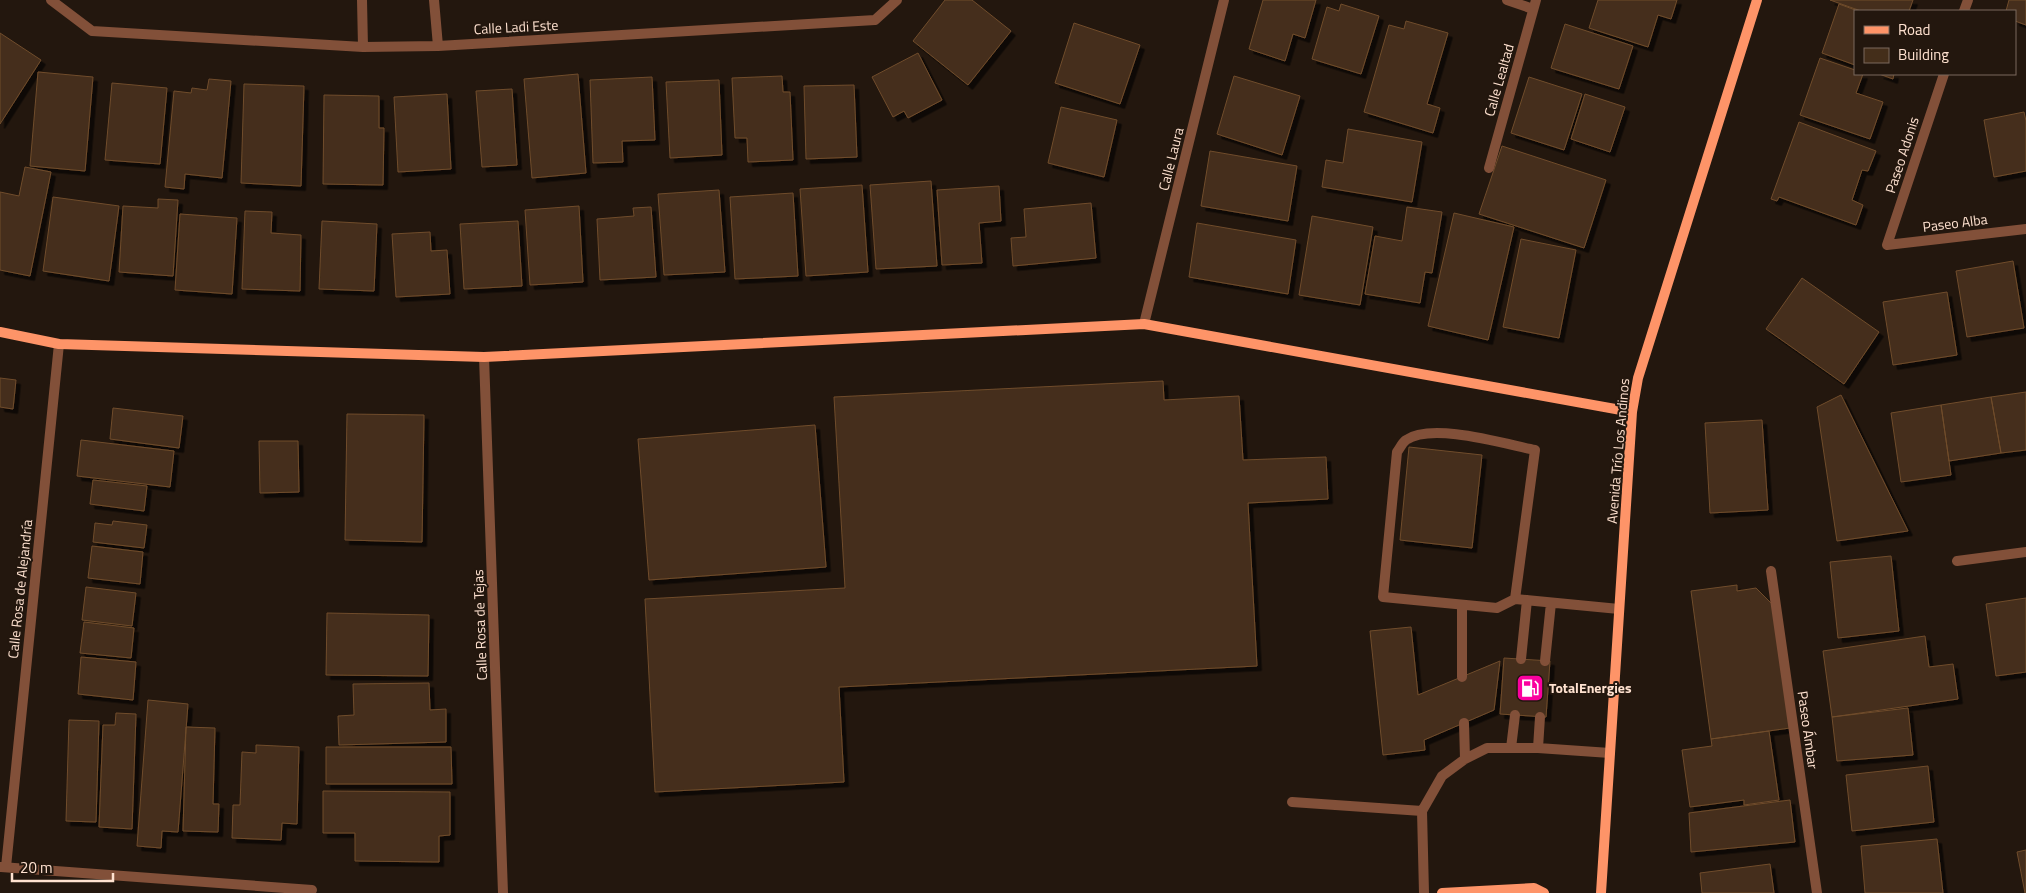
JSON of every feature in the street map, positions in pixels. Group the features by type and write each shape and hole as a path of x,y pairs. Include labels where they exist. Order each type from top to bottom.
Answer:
{"street":[{"name":"Calle Ladi Este","path":"51,0 92,31 363,47 438,46 875,20 897,0"},
{"path":"362,0 363,47"},
{"path":"434,0 438,46"},
{"name":"Calle Laura","path":"1144,324 1224,0"},
{"path":"1507,0 1534,4"},
{"name":"Avenida Trío Los Andinos","path":"1601,893 1632,412 1642,363 1758,0"},
{"name":"Calle Lealtad","path":"1489,168 1534,4"},
{"name":"Paseo Adonis","path":"1887,245 1944,75"},
{"name":"Paseo Alba","path":"1887,245 2026,229"},
{"path":"0,332 59,344 484,356 1144,324 1632,412"},
{"name":"Calle Rosa de Alejandría","path":"3,867 59,344"},
{"name":"Calle Rosa de Tejas","path":"484,356 503,893"},
{"path":"1514,599 1535,450 1445,433 1423,433 1405,440 1397,452 1383,597 1497,608 1514,599 1619,610"},
{"path":"1956,562 2026,552"},
{"name":"Paseo Ámbar","path":"1771,571 1817,893"},
{"path":"1521,659 1527,600"},
{"path":"1545,661 1551,603"},
{"path":"1462,605 1462,677"},
{"path":"1511,748 1515,715"},
{"path":"1538,748 1540,716"},
{"path":"1464,723 1465,760"},
{"path":"1424,893 1422,811 1442,776 1487,748 1538,748 1610,753"},
{"path":"1292,802 1422,811"},
{"path":"3,867 312,890"},
{"path":"1442,893 1534,888 1544,893"}],"building":[{"path":"945,0 972,0 1011,31 968,85 913,41"},
{"path":"1263,0 1316,0 1305,38 1293,34 1285,61 1249,49"},
{"path":"1598,0 1677,0 1671,19 1658,15 1648,47 1589,28"},
{"path":"1830,0 1913,0 1909,10 1858,10"},
{"path":"2009,0 2026,0 2026,25 2016,21 2016,10 2006,10"},
{"path":"1341,4 1379,16 1361,74 1312,59 1327,7 1339,11"},
{"path":"1839,4 1855,10 1854,65 1822,53"},
{"path":"1406,21 1448,33 1427,104 1440,108 1433,133 1364,112 1389,25 1404,29"},
{"path":"1074,23 1140,45 1120,104 1055,83"},
{"path":"1565,24 1633,46 1619,89 1551,68"},
{"path":"0,33 41,60 0,124"},
{"path":"918,53 942,100 908,118 904,111 893,117 872,77"},
{"path":"1820,58 1854,70 1854,75 1863,75 1856,93 1883,102 1870,139 1800,115"},
{"path":"38,72 93,77 85,171 30,166"},
{"path":"578,74 586,173 532,178 524,79"},
{"path":"1882,75 1894,75 1893,79"},
{"path":"782,76 783,92 790,92 793,160 748,162 747,138 735,138 732,78"},
{"path":"1234,76 1300,96 1282,155 1217,134"},
{"path":"652,77 655,140 622,141 623,162 593,163 590,80"},
{"path":"1529,77 1582,94 1564,150 1511,133"},
{"path":"209,79 231,81 222,178 185,174 184,189 165,187 174,91 191,93 192,88 207,90"},
{"path":"719,80 722,155 670,158 666,82"},
{"path":"112,83 167,88 160,164 105,160"},
{"path":"244,84 304,86 301,186 241,183"},
{"path":"854,85 857,157 806,159 804,86"},
{"path":"512,89 517,165 482,167 476,91"},
{"path":"447,94 451,169 398,172 394,97"},
{"path":"1585,94 1625,107 1610,152 1571,139"},
{"path":"324,95 379,96 379,128 384,128 383,185 323,184"},
{"path":"1061,107 1117,120 1104,177 1048,163"},
{"path":"2024,112 2026,121 2026,171 1994,177 1984,120"},
{"path":"1799,122 1876,151 1868,171 1862,170 1852,200 1863,205 1856,225 1779,197 1777,201 1771,199"},
{"path":"1348,129 1422,142 1412,202 1322,187 1326,160 1343,163"},
{"path":"1502,146 1606,180 1584,248 1479,214"},
{"path":"1210,151 1297,166 1288,221 1201,206"},
{"path":"25,167 51,172 30,276 0,270 0,192 19,196"},
{"path":"931,181 937,266 876,269 870,185"},
{"path":"862,185 868,272 806,276 800,189"},
{"path":"999,186 1001,221 979,223 982,263 942,265 937,190"},
{"path":"719,190 725,272 664,275 658,194"},
{"path":"793,193 798,276 735,279 730,197"},
{"path":"53,197 119,206 109,281 43,271"},
{"path":"158,199 178,200 173,276 119,272 123,206 158,208"},
{"path":"1091,203 1096,258 1013,266 1011,238 1026,237 1024,209"},
{"path":"579,206 583,282 530,285 525,210"},
{"path":"651,207 656,277 600,280 597,219 634,216 633,208"},
{"path":"1407,207 1442,212 1432,273 1425,272 1420,303 1365,294 1375,236 1402,241"},
{"path":"245,211 272,212 271,233 301,235 300,291 242,289"},
{"path":"1454,213 1514,227 1488,340 1428,326"},
{"path":"180,214 237,218 232,294 175,290"},
{"path":"1312,216 1373,227 1360,305 1299,295"},
{"path":"322,221 377,224 374,291 319,289"},
{"path":"518,221 522,286 464,289 460,224"},
{"path":"1197,223 1296,240 1288,294 1189,277"},
{"path":"430,232 431,251 447,250 450,294 396,297 392,234"},
{"path":"1521,239 1576,250 1559,338 1503,327"},
{"path":"2013,261 2024,328 1967,337 1956,271"},
{"path":"1802,278 1879,332 1844,384 1766,329"},
{"path":"1947,292 1957,355 1893,365 1883,302"},
{"path":"0,378 16,380 13,409 0,407"},
{"path":"1163,381 1164,400 1239,396 1243,460 1326,457 1328,499 1248,503 1257,666 839,687 844,782 655,792 645,599 845,588 834,397"},
{"path":"2026,392 2026,450 2001,453 1991,397"},
{"path":"1841,395 1908,531 1837,541 1817,407"},
{"path":"1991,397 2001,453 1949,461 1941,405"},
{"path":"1941,405 1951,475 1901,482 1891,413"},
{"path":"113,408 183,416 179,448 110,439"},
{"path":"347,414 424,415 422,542 345,540"},
{"path":"1762,420 1768,510 1710,513 1705,423"},
{"path":"815,425 826,567 649,580 638,439"},
{"path":"81,440 174,451 170,487 77,476"},
{"path":"259,441 298,441 299,492 260,493"},
{"path":"1409,447 1482,455 1472,548 1400,540"},
{"path":"93,480 147,486 144,511 90,504"},
{"path":"113,521 147,525 144,548 93,542 95,523 112,525"},
{"path":"92,546 143,552 140,584 88,578"},
{"path":"1891,556 1899,631 1838,638 1830,562"},
{"path":"1737,585 1737,591 1756,588 1773,605 1790,728 1711,739 1691,591"},
{"path":"86,587 136,593 132,626 82,620"},
{"path":"2026,598 2026,672 1996,676 1986,604"},
{"path":"327,613 429,615 428,676 326,675"},
{"path":"84,622 134,628 131,658 80,653"},
{"path":"1411,627 1418,695 1500,661 1494,710 1424,740 1425,750 1383,755 1370,631"},
{"path":"1925,636 1929,667 1953,664 1958,699 1832,717 1823,651"},
{"path":"81,657 136,662 133,700 78,694"},
{"path":"1504,658 1550,661 1546,717 1500,714"},
{"path":"429,683 430,710 446,709 446,742 339,745 338,716 354,715 353,684"},
{"path":"148,700 188,704 178,832 162,831 161,848 137,846"},
{"path":"1908,708 1913,755 1837,761 1832,717"},
{"path":"116,713 136,714 132,829 99,827 103,725 115,725"},
{"path":"69,720 99,721 96,822 66,821"},
{"path":"186,727 215,728 213,804 219,804 218,832 183,831"},
{"path":"1769,731 1779,800 1744,805 1744,800 1690,807 1682,750 1712,746 1711,739"},
{"path":"256,745 299,747 297,824 282,823 281,840 232,838 233,805 240,805 242,752 256,753"},
{"path":"326,747 451,747 452,784 326,784"},
{"path":"1928,766 1934,822 1852,831 1846,775"},
{"path":"323,791 450,792 450,835 439,836 439,862 355,861 355,833 323,833"},
{"path":"1790,800 1795,842 1691,852 1689,813"},
{"path":"1937,839 1943,893 1865,893 1861,846"},
{"path":"2026,850 2026,893 2025,893 2017,852"},
{"path":"1770,864 1774,893 1702,893 1700,873"}],"place":[{"name":"TotalEnergies","path":"1530,688"}]}
